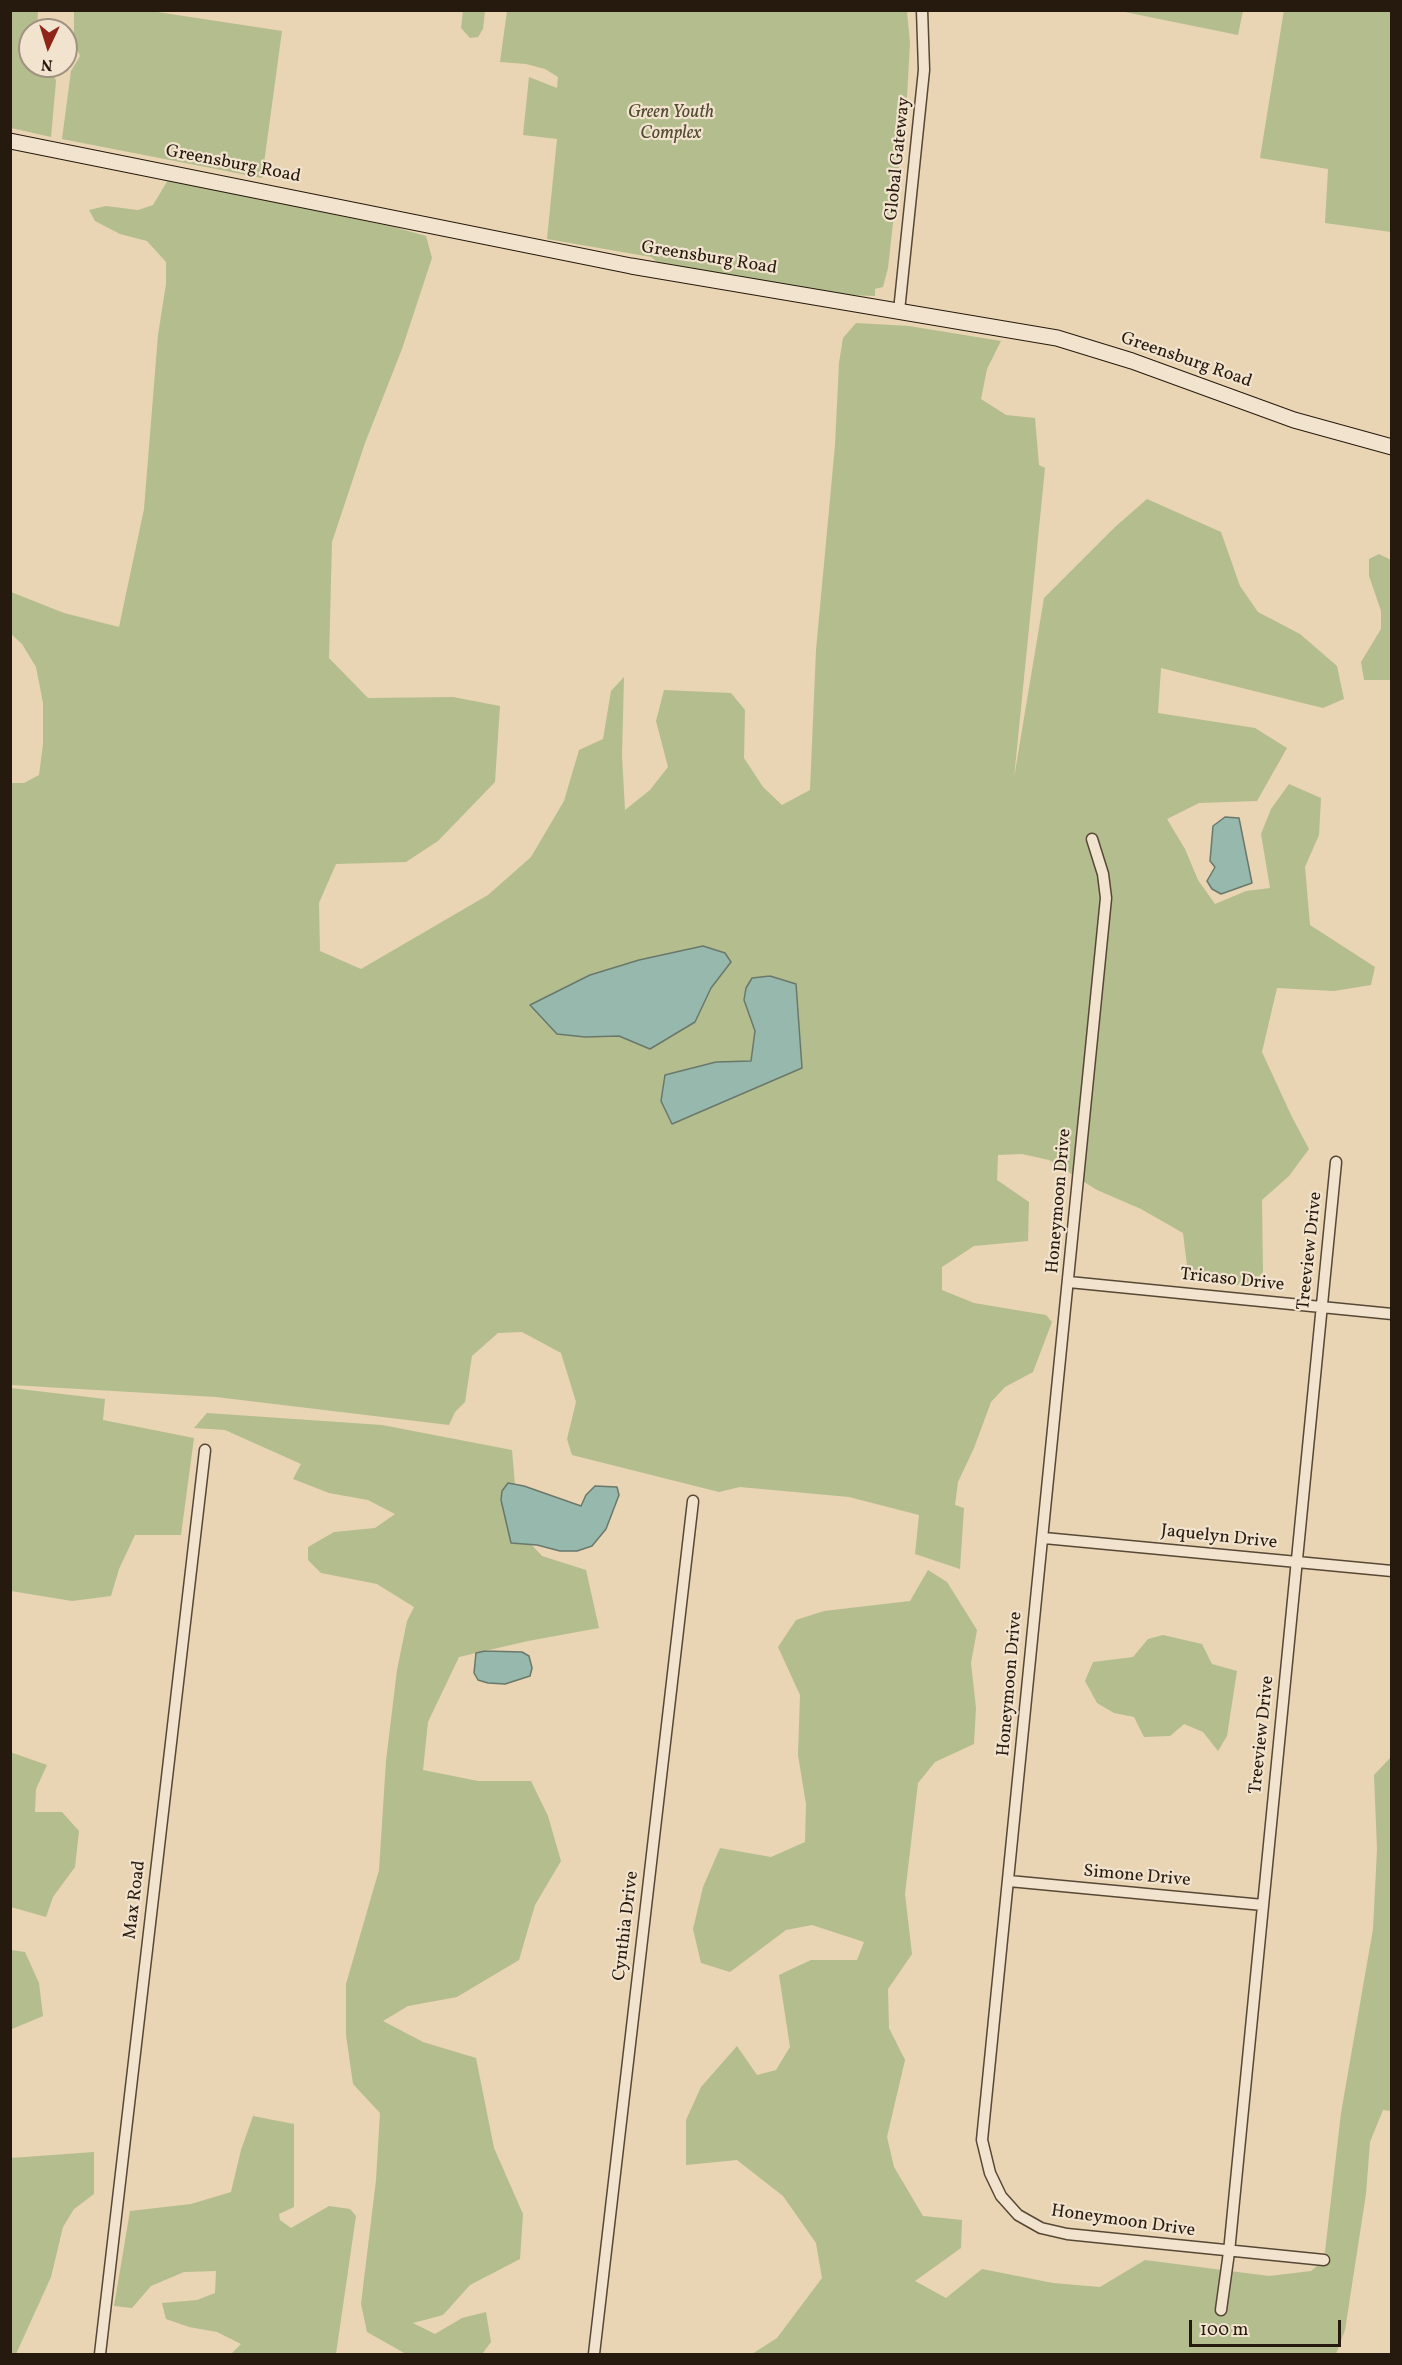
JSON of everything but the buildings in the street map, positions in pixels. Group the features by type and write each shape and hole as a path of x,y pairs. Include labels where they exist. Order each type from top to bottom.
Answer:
{"main road":[{"name":"Greensburg Road","path":"10,141 631,266 1036,334 1077,344 1294,420 1392,447"}],"street":[{"name":"Global Gateway","path":"899,310 924,70 922,10"},
{"name":"Honeymoon Drive","path":"1092,839 1103,874 1106,898 1044,1538 982,2131 987,2165 997,2188 1018,2215 1032,2225 1049,2230 1067,2235 1324,2260"},
{"name":"Treeview Drive","path":"1221,2310 1229,2252 1336,1162"},
{"name":"Tricaso Drive","path":"1069,1282 1392,1314"},
{"name":"Max Road","path":"100,2355 206,1450"},
{"name":"Cynthia Drive","path":"594,2355 693,1501"},
{"name":"Jaquelyn Drive","path":"1044,1538 1392,1571"},
{"name":"Simone Drive","path":"1009,1881 1263,1905"}],"green space":[{"path":"11,10 38,11 38,18 18,18 18,78 55,78 51,137 11,128"},
{"path":"1243,10 1238,35 1120,11"},
{"path":"1284,10 1391,11 1391,232 1325,223 1328,169 1260,158"},
{"path":"74,11 151,11 282,31 262,178 62,139 70,78 78,78 80,56 78,18 74,18"},
{"path":"463,11 485,11 483,29 478,37 470,38 461,28"},
{"name":"Green Youth Complex","path":"507,11 907,11 910,43 907,97 888,268 883,287 875,289 875,296 846,295 657,262 651,257 547,239 557,139 523,135 529,77 557,88 558,77 545,69 526,64 500,62"},
{"path":"168,180 394,227 426,236 432,258 402,349 365,443 332,542 329,658 368,698 453,697 500,706 495,782 438,841 406,862 336,864 319,903 320,951 361,969 488,895 531,857 564,801 579,750 603,739 611,691 624,677 622,756 625,810 650,790 668,767 656,721 664,690 731,693 745,710 744,758 763,787 782,805 810,790 816,650 835,445 839,363 843,338 856,323 909,326 1001,341 987,369 981,399 1006,415 1035,418 1039,465 1045,468 1014,778 1044,598 1115,527 1147,499 1221,532 1240,586 1258,612 1300,634 1337,666 1344,699 1323,708 1161,668 1158,713 1255,728 1287,748 1257,801 1199,803 1167,819 1185,849 1198,880 1215,904 1246,891 1270,888 1261,834 1271,809 1289,784 1321,798 1319,835 1305,867 1310,925 1375,967 1371,985 1334,991 1277,988 1262,1052 1309,1149 1289,1176 1262,1200 1263,1272 1250,1286 1189,1281 1183,1233 1141,1209 1097,1190 1049,1160 1022,1154 998,1155 997,1180 1029,1202 1028,1241 974,1246 942,1267 942,1290 974,1303 1046,1315 1052,1322 1033,1372 1005,1387 991,1402 974,1448 958,1482 955,1505 964,1508 960,1569 915,1554 919,1515 849,1497 740,1487 719,1492 572,1455 567,1439 576,1402 561,1353 522,1332 498,1333 472,1356 465,1402 455,1412 449,1425 216,1397 11,1385 11,783 24,783 39,775 43,744 43,703 36,667 22,644 11,634 11,592 64,613 119,627 144,509 158,335 166,284 166,262 147,241 120,234 95,221 89,210 106,206 138,210 153,205"},
{"path":"1379,554 1391,560 1391,680 1364,680 1361,662 1381,629 1381,611 1369,576 1369,559"},
{"path":"11,1388 105,1399 103,1420 194,1438 181,1535 135,1535 119,1569 111,1596 72,1601 11,1591"},
{"path":"207,1413 382,1425 512,1450 519,1531 542,1556 586,1570 599,1628 459,1657 428,1722 423,1770 478,1781 531,1781 548,1816 561,1861 535,1905 519,1960 457,1997 408,2006 383,2021 423,2042 476,2058 494,2148 523,2214 520,2259 470,2285 443,2315 413,2323 435,2334 462,2318 486,2312 491,2342 482,2354 406,2354 367,2332 361,2304 376,2180 380,2113 353,2084 346,2035 346,1984 379,1870 386,1761 397,1670 407,1621 414,1607 377,1584 321,1573 308,1560 308,1547 334,1532 375,1528 395,1514 368,1500 329,1493 293,1479 301,1464 225,1430 194,1428"},
{"path":"928,1570 947,1582 977,1630 971,1663 976,1708 974,1744 935,1762 918,1783 905,1894 912,1954 888,1989 889,2028 905,2060 887,2137 894,2167 923,2216 962,2220 961,2248 915,2281 946,2298 982,2269 1053,2283 1100,2287 1145,2260 1269,2276 1311,2271 1324,2260 1341,2113 1373,1929 1377,1849 1374,1775 1391,1757 1391,2111 1383,2110 1370,2142 1366,2194 1345,2330 1336,2354 752,2354 777,2338 822,2278 816,2243 783,2196 737,2160 686,2165 686,2120 701,2087 737,2046 757,2075 776,2070 790,2047 779,1975 811,1960 857,1960 864,1942 812,1925 786,1930 730,1972 701,1963 693,1929 703,1887 720,1848 771,1857 805,1842 806,1804 798,1755 800,1695 778,1647 796,1620 824,1611 910,1601"},
{"path":"1163,1635 1202,1644 1212,1664 1237,1671 1227,1736 1218,1751 1203,1732 1184,1724 1170,1736 1144,1737 1134,1717 1114,1713 1097,1703 1085,1681 1093,1662 1133,1657 1148,1639"},
{"path":"10,1752 47,1765 36,1789 35,1812 62,1812 79,1831 75,1867 53,1897 46,1917 11,1907"},
{"path":"11,1950 25,1952 39,1983 43,2016 12,2029 11,2033"},
{"path":"253,2116 294,2124 294,2207 279,2214 280,2220 291,2228 329,2206 350,2209 356,2216 336,2354 231,2354 241,2344 217,2332 189,2327 166,2319 162,2303 197,2300 215,2293 216,2271 184,2272 151,2286 132,2308 114,2306 130,2211 191,2204 231,2192 241,2150"},
{"path":"94,2152 94,2194 74,2209 63,2227 51,2277 16,2354 11,2354 11,2158"}],"water":[{"path":"1225,817 1239,818 1252,883 1221,894 1212,889 1207,881 1215,867 1210,861 1213,826"},
{"path":"703,946 725,953 731,962 711,988 695,1022 650,1049 619,1036 585,1037 557,1034 530,1005 590,975 639,960"},
{"path":"770,976 796,984 802,1068 672,1124 661,1101 665,1075 716,1062 751,1061 755,1031 744,1000 746,988 752,978"},
{"path":"508,1483 524,1486 581,1506 586,1495 595,1486 617,1487 619,1495 606,1529 592,1546 577,1551 560,1551 537,1545 511,1543 501,1500 502,1491"},
{"path":"485,1651 522,1652 529,1656 532,1668 530,1676 505,1684 478,1680 474,1673 476,1653"}]}
